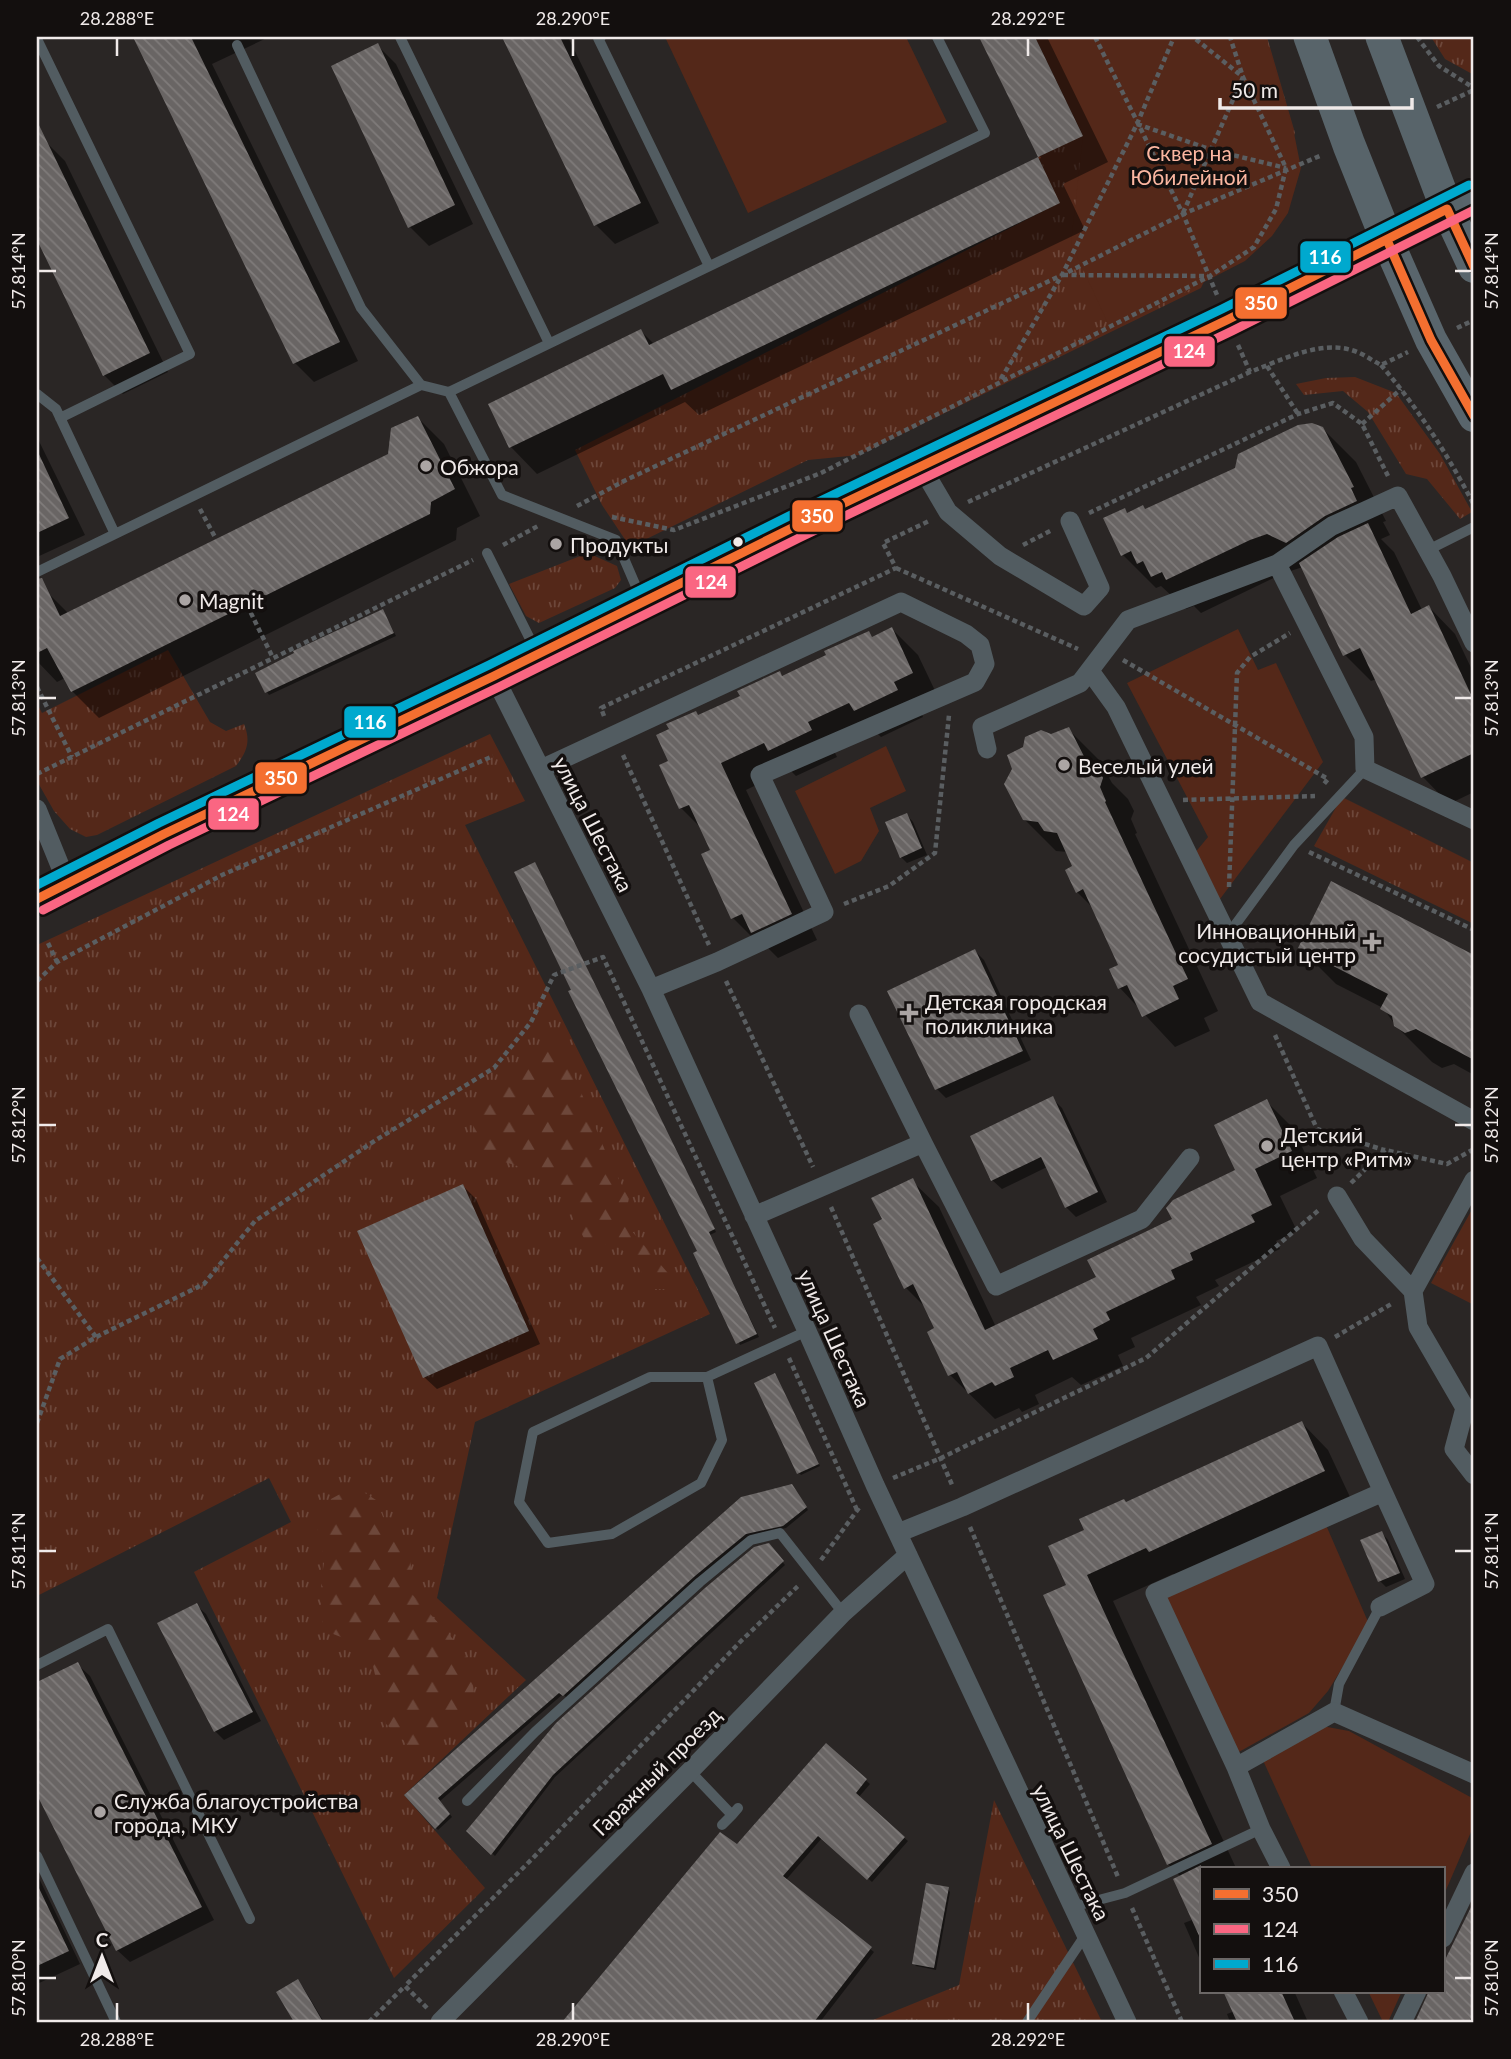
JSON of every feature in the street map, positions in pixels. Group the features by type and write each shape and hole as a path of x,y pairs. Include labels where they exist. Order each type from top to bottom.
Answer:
{"highway":[{"path":"1310,37 1387,240"},
{"path":"37,899 164,834 494,676 642,601 1227,320 1461,202 1414,118 1382,37"}],"main road":[{"path":"1461,202 1474,267"},
{"path":"1387,240 1431,340 1474,416"}],"street":[{"path":"921,466 948,512 1000,556 1084,606 1100,588 1070,522"},
{"path":"987,749 982,727 1080,683 1128,620 1277,564 1332,526 1398,496 1474,643"},
{"path":"1277,564 1364,737 1366,769 1474,820"},
{"path":"541,769 901,602 966,634 980,645 985,664 975,681 760,775 824,912 717,962 651,989"},
{"path":"1094,665 1260,1002 1474,1121"},
{"name":"улица Шестака","path":"494,676 651,989 875,1485 1127,2022"},
{"path":"37,809 68,883"},
{"path":"859,1014 996,1286 1142,1219 1189,1158"},
{"path":"754,1216 923,1143"},
{"path":"1413,1291 1474,1180"},
{"path":"1337,1196 1363,1239 1413,1291 1418,1327 1465,1408 1454,1450 1474,1475"},
{"path":"898,1533 962,1507 1318,1346 1425,1584 1380,1607"},
{"path":"1280,1867 1155,1593 1383,1492"},
{"name":"Гаражный проезд","path":"440,2022 843,1613 908,1555"},
{"path":"1236,1767 1334,1712 1474,1774"},
{"path":"1444,1936 1474,1873"},
{"path":"1344,1993 1359,2022"},
{"path":"1402,2022 1416,1993"}],"lane":[{"path":"400,37 549,343"},
{"path":"601,37 598,38 709,266"},
{"path":"237,45 361,308 421,385 449,392 985,133 937,37"},
{"path":"37,39 190,354 60,418"},
{"path":"37,572 421,385"},
{"path":"449,392 502,495 616,540 642,601"},
{"path":"37,394 56,409 115,534"},
{"path":"1428,550 1474,527"},
{"path":"487,553 537,654"},
{"path":"1227,936 1294,845 1366,769"},
{"path":"707,1377 722,1440 701,1483 612,1534 548,1542 519,1502 533,1432 650,1377 707,1377 807,1331"},
{"path":"467,1801 535,1732 700,1582 751,1540 780,1533 843,1613"},
{"path":"1334,1712 1339,1684 1380,1607"},
{"path":"37,1664 108,1629 250,1919"},
{"path":"690,1771 735,1812 722,1825"},
{"path":"1072,1907 1125,1893 1261,1829"},
{"path":"37,1856 116,2022"},
{"path":"1027,2022 1086,1934"}],"path":[{"path":"1095,37 1183,214 1250,372"},
{"path":"1000,382 1062,275 1137,124 1174,37"},
{"path":"1193,37 1243,77"},
{"path":"609,517 674,530 821,473 1210,276 1254,247 1276,209 1286,168 1243,77 1230,37"},
{"path":"1417,37 1440,66 1474,89"},
{"path":"1183,214 1243,77"},
{"path":"1414,118 1474,89"},
{"path":"1137,124 1212,150 1286,168"},
{"path":"583,512 570,509 626,480 1062,275 1183,214 1286,168 1349,145"},
{"path":"1062,275 1210,276"},
{"path":"1381,365 1474,320"},
{"path":"1307,807 1328,779 1126,661 1094,665 896,568 883,543 1250,372 1296,355 1333,348 1357,352 1381,365 1445,450 1474,505"},
{"path":"1268,366 1298,414"},
{"path":"1362,424 1401,389"},
{"path":"1000,556 1298,414 1333,403 1362,424 1398,496"},
{"path":"194,496 216,539"},
{"path":"510,541 556,516"},
{"path":"37,775 487,553"},
{"path":"896,568 601,708 822,1186 942,1458 1182,2022"},
{"path":"247,605 273,658"},
{"path":"1227,936 1237,673 1250,657 1287,637 1303,616"},
{"path":"37,687 72,757"},
{"path":"824,912 889,886 935,853 952,691"},
{"path":"37,981 57,962 222,875 493,756"},
{"path":"1161,801 1315,796"},
{"path":"1294,845 1474,930"},
{"path":"48,943 57,962"},
{"path":"37,1423 60,1359 96,1337 204,1284 256,1221 376,1140 494,1068 531,1022 554,975 603,957 857,1510"},
{"path":"1260,1002 1317,1129 1385,1150 1447,1164 1474,1149"},
{"path":"369,2022 542,1849 740,1642 812,1573 875,1485 942,1458 1146,1358 1337,1196 1385,1150"},
{"path":"37,1258 96,1337"},
{"path":"1318,1346 1413,1291"},
{"path":"405,1986 440,2022"}],"green space":[{"path":"665,37 906,37 947,122 748,213"},
{"path":"1035,37 1267,37 1295,133 1265,209 1219,250 1201,288 859,455 808,460 630,547 602,505 575,450 1059,203 1038,157 1083,135"},
{"name":"Сквер на Юбилейной","path":"1035,37 1266,37 1294,133 1301,168 1288,213 1272,236 1245,261 1111,330 1071,243 1083,136"},
{"path":"1431,37 1474,37 1474,75 1445,59"},
{"path":"1355,377 1396,393 1440,454 1472,512 1460,519 1427,479 1406,474 1368,412 1343,391 1304,395 1296,384 1326,378"},
{"path":"588,553 617,566 621,580 615,588 539,623 526,616 509,584"},
{"path":"1238,629 1258,670 1276,663 1323,762 1220,899 1194,854 1208,837 1127,683"},
{"path":"168,650 210,722 226,731 244,724 247,741 243,756 236,766 97,835 86,837 70,829 54,811 37,781 37,703 42,713"},
{"path":"490,734 525,801 465,825 710,1314 475,1422 437,1598 526,1680 404,1795 485,1888 394,1978 194,1572 291,1522 269,1478 37,1596 37,945"},
{"path":"886,746 906,791 870,808 879,831 861,861 835,874 795,791"},
{"path":"1342,797 1474,863 1474,924 1314,846"},
{"path":"555,1043 569,1063 611,1165 629,1198 624,1222 673,1279 666,1289 653,1289 631,1257 610,1241 592,1253 553,1186 538,1175 487,1155 476,1144 474,1125 489,1098 524,1056 538,1047"},
{"path":"1474,1206 1474,1305 1431,1283"},
{"path":"342,1493 365,1493 376,1500 390,1534 410,1546 412,1594 462,1649 472,1671 474,1695 463,1718 445,1738 414,1750 386,1724 369,1648 323,1630 321,1581 325,1557 316,1534 331,1499"},
{"path":"1326,1525 1369,1624 1328,1691 1309,1713 1237,1753 1164,1596"},
{"path":"1322,1726 1349,1731 1474,1799 1474,1825 1444,1895 1444,1867 1312,1867 1261,1756"},
{"path":"994,1800 1102,2022 868,2022 959,1985"},
{"path":"1369,1993 1401,1993 1388,2022 1383,2022"}],"building":[{"path":"133,37 191,37 340,342 293,364"},
{"path":"502,37 560,37 641,203 594,226"},
{"path":"979,37 1035,37 1083,136 1038,157"},
{"path":"378,43 455,205 408,228 331,66"},
{"path":"37,121 150,353 103,376 37,240"},
{"path":"1038,157 1060,203 671,390 663,374 509,448 488,404 641,329 649,345"},
{"path":"418,416 455,489 431,502 430,514 71,692 47,648 37,653 37,579 42,578 60,616 388,454 391,428"},
{"path":"1312,423 1323,427 1354,487 1351,488 1357,501 1325,516 1286,543 1267,534 1166,580 1162,572 1151,577 1143,561 1137,564 1131,551 1121,556 1103,518 1125,508 1127,513 1143,505 1145,509 1235,468 1238,454 1298,425"},
{"path":"37,450 69,518 37,533"},
{"path":"1368,523 1411,614 1429,605 1474,701 1474,753 1421,778 1360,648 1343,656 1299,563 1338,537"},
{"path":"383,609 394,633 265,693 255,673 294,653 293,651"},
{"path":"892,627 913,673 894,682 898,690 854,711 849,703 808,722 812,730 768,751 764,743 721,763 792,914 751,933 742,914 731,919 701,854 710,850 689,805 679,809 659,765 668,761 656,735 669,729 666,724 696,711 698,715 740,696 737,691 780,671 782,676 826,655 824,651 869,631 872,637"},
{"path":"1069,727 1089,766 1097,766 1103,778 1100,787 1105,802 1188,979 1173,986 1179,999 1142,1017 1127,985 1118,989 1109,969 1118,965 1083,889 1076,893 1065,870 1072,866 1057,833 1044,831 1038,822 1023,820 1004,784 1012,769 1007,755 1023,747 1025,737 1041,730 1051,734"},
{"path":"907,813 922,848 900,858 885,822"},
{"path":"535,862 715,1229 709,1232 757,1334 736,1344 693,1253 697,1251 568,991 571,990 514,872"},
{"path":"1331,881 1474,955 1474,1060 1416,1029 1405,1033 1394,1026 1392,1016 1380,1009 1388,994 1298,948"},
{"path":"975,949 1023,1051 935,1090 887,991"},
{"path":"1053,1096 1098,1192 1065,1208 1041,1157 991,1181 970,1136"},
{"path":"1267,1099 1292,1151 1255,1169 1272,1205 1251,1215 1255,1222 1190,1253 1193,1260 1171,1270 1175,1279 1106,1312 1110,1320 1093,1329 1098,1339 1053,1360 1048,1350 1010,1368 1014,1377 995,1386 992,1382 968,1394 957,1372 948,1376 927,1332 934,1328 913,1284 904,1289 873,1224 882,1219 871,1198 913,1178 985,1330 1096,1277 1087,1260 1172,1219 1166,1208 1173,1200 1235,1170 1214,1125"},
{"path":"463,1184 529,1331 423,1378 357,1231"},
{"path":"775,1373 819,1464 797,1474 754,1383"},
{"path":"1302,1421 1325,1471 1149,1552 1146,1548 1087,1575 1212,1844 1167,1865 1043,1595 1066,1585 1048,1546 1084,1530 1079,1519 1124,1499 1126,1502"},
{"path":"792,1484 807,1507 783,1526 746,1534 695,1576 563,1696 559,1693 438,1798 450,1814 435,1829 404,1795 741,1497"},
{"path":"1382,1531 1400,1573 1378,1582 1360,1540"},
{"path":"769,1543 784,1561 553,1775 491,1855 466,1831 556,1723 705,1588 754,1547"},
{"path":"197,1603 253,1712 214,1732 157,1623"},
{"name":"Служба благоустройства города, МКУ","path":"78,1662 202,1907 116,1951 37,1795 37,1682"},
{"path":"826,1743 867,1779 856,1793 905,1837 867,1880 818,1836 783,1876 872,1947 814,2022 562,2022 720,1832 737,1844"},
{"path":"1201,1865 1200,1938 1173,1879"},
{"path":"926,1883 949,1887 934,1968 912,1964"},
{"path":"37,1884 69,1951 37,1966"},
{"path":"1474,1901 1474,2012 1469,2022 1415,2022 1428,1993 1444,1993 1444,1962"},
{"path":"298,1979 323,2022 294,2022 276,1992"},
{"path":"1224,1993 1282,1993 1295,2022 1237,2022"}],"transit line":[{"name":"116","path":"37,885 789,516 1222,309 1469,185"},
{"name":"350","path":"37,899 164,834 494,676 794,527 1227,320 1447,209 1474,267"},
{"name":"124","path":"43,910 169,845 499,687 799,538 1232,331 1474,210"},
{"name":"350","path":"1387,240 1431,340 1474,416"}],"place":[{"name":"Обжора","path":"426,466"},
{"name":"Продукты","path":"556,544"},
{"name":"Magnit","path":"185,600"},
{"name":"Веселый улей","path":"1064,765"},
{"name":"Инновационный сосудистый центр","path":"1372,942"},
{"name":"Детская городская поликлиника","path":"909,1013"},
{"name":"Детский центр «Ритм»","path":"1267,1146"},
{"name":"Служба благоустройства города, МКУ","path":"100,1812"}]}
